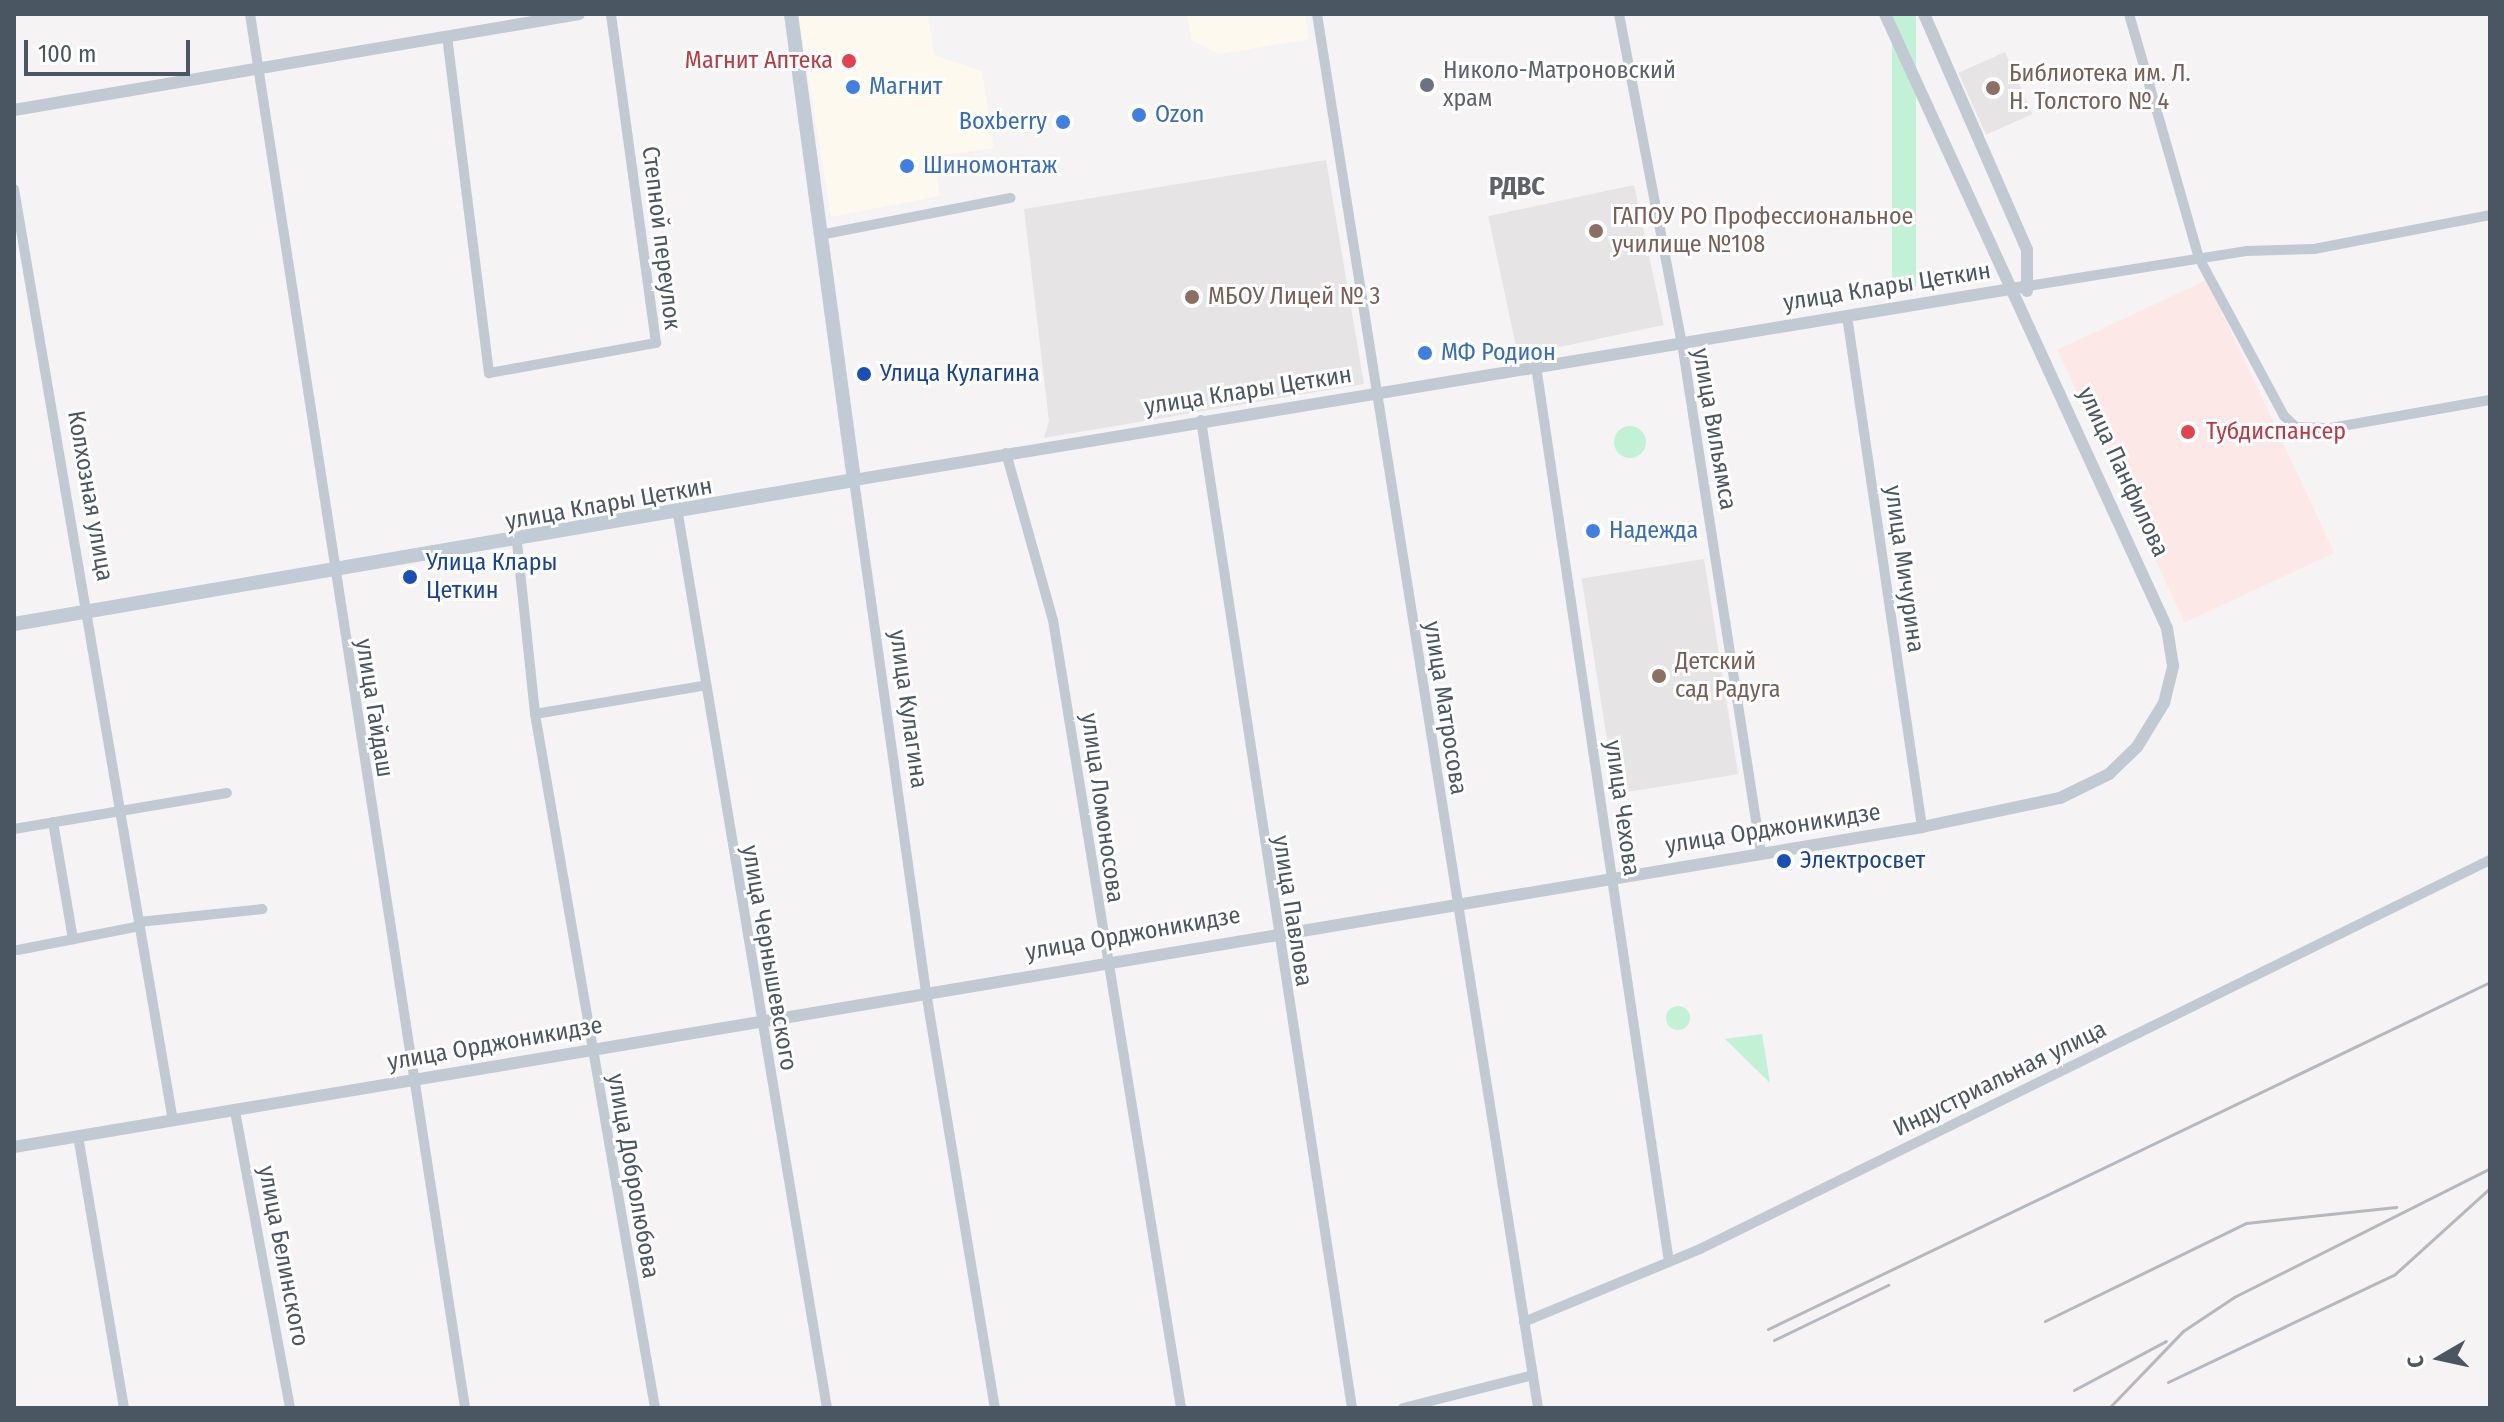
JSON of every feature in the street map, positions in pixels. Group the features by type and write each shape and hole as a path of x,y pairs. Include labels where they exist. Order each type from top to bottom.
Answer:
{"main road":[{"name":"улица Кулагина","path":"791,14 825,234 854,480"},
{"name":"улица Клары Цеткин","path":"14,624 517,542 854,480"}],"street":[{"name":"улица Гайдаш","path":"250,14 332,572 465,1408"},
{"path":"14,110 447,36 519,19 579,14"},
{"name":"Степной переулок","path":"447,36 489,373 656,343 611,14"},
{"name":"улица Матросова","path":"1317,14 1378,392 1454,904 1538,1408"},
{"name":"улица Вильямса","path":"1619,14 1680,343 1761,853"},
{"name":"улица Панфилова","path":"1885,14 2029,318 2172,647"},
{"name":"улица Панфилова","path":"1924,14 2027,250 2029,318"},
{"path":"2129,14 2199,258 2272,399 2296,427 2331,428 2490,400"},
{"name":"Колхозная улица","path":"14,189 91,612 120,811 173,1121"},
{"path":"825,234 1011,198"},
{"name":"улица Клары Цеткин","path":"854,480 1201,420 2199,258 2329,246 2490,215"},
{"name":"улица Мичурина","path":"1847,316 1922,827"},
{"name":"улица Чехова","path":"1536,366 1668,1256"},
{"name":"улица Павлова","path":"1201,420 1274,932 1352,1408"},
{"name":"улица Ломоносова","path":"1006,453 1053,620 1103,961 1181,1408"},
{"name":"улица Кулагина","path":"854,480 926,992 995,1408"},
{"name":"улица Чернышевского","path":"678,514 758,1020 827,1408"},
{"name":"улица Добролюбова","path":"517,542 535,714 590,1050 655,1408"},
{"name":"улица Орджоникидзе","path":"14,1147 1274,932 1922,827 2060,798 2109,774 2137,747 2164,703 2172,647"},
{"path":"535,714 703,686"},
{"path":"14,829 227,793"},
{"path":"53,822 73,939"},
{"name":"Индустриальная улица","path":"1524,1322 1668,1256 1700,1249 2490,860"},
{"path":"18,950 139,924 262,909"},
{"name":"улица Белинского","path":"235,1111 290,1408"},
{"path":"78,1136 124,1408"},
{"path":"1403,1408 1533,1375"}],"shaded area":[{"path":"798,14 928,14 934,55 982,71 994,148 933,156 940,196 831,217"},
{"path":"1187,14 1305,14 1309,39 1219,54 1191,40"},
{"path":"2005,52 2033,114 1986,135 1958,73"},
{"name":"МБОУ Лицей № 3","path":"1326,160 1364,384 1044,438 1049,421 1024,209"},
{"path":"1634,185 1664,325 1518,356 1488,216"},
{"name":"Тубдиспансер","path":"2207,280 2334,553 2185,623 2057,350"},
{"name":"Детский сад Радуга","path":"1704,559 1738,774 1616,794 1582,578"}],"green space":[{"path":"1892,14 1916,14 1916,287 1892,287"},
{"path":"1630,426 1641,431 1646,442 1641,453 1630,458 1619,453 1614,442 1619,431"},
{"path":"1673,1006 1683,1006 1690,1013 1690,1023 1683,1030 1673,1030 1666,1023 1666,1013"},
{"path":"1762,1034 1770,1083 1725,1039"}],"railway":[{"path":"1768,1329 2490,982"},
{"path":"2109,1408 2183,1331 2234,1297 2490,1168"},
{"path":"2168,1382 2395,1274 2490,1188"},
{"path":"2045,1321 2246,1223 2396,1207"},
{"path":"1774,1340 1888,1285"},
{"path":"2074,1390 2166,1341"}],"place":[{"name":"Магнит Аптека","path":"849,61"},
{"name":"Николо-Матроновский храм","path":"1427,85"},
{"name":"Магнит","path":"853,87"},
{"name":"Библиотека им. Л. Н. Толстого № 4","path":"1993,88"},
{"name":"Ozon","path":"1139,115"},
{"name":"Boxberry","path":"1063,122"},
{"name":"Шиномонтаж","path":"907,166"},
{"name":"ГАПОУ РО Профессиональное училище №108","path":"1596,231"},
{"name":"МБОУ Лицей № 3","path":"1192,297"},
{"name":"МФ Родион","path":"1425,353"},
{"name":"Улица Кулагина","path":"864,374"},
{"name":"Тубдиспансер","path":"2188,432"},
{"name":"Надежда","path":"1593,531"},
{"name":"Улица Клары Цеткин","path":"410,577"},
{"name":"Детский сад Радуга","path":"1659,676"},
{"name":"Электросвет","path":"1784,861"}],"district":[{"name":"РДВС","path":"1517,187"}]}
